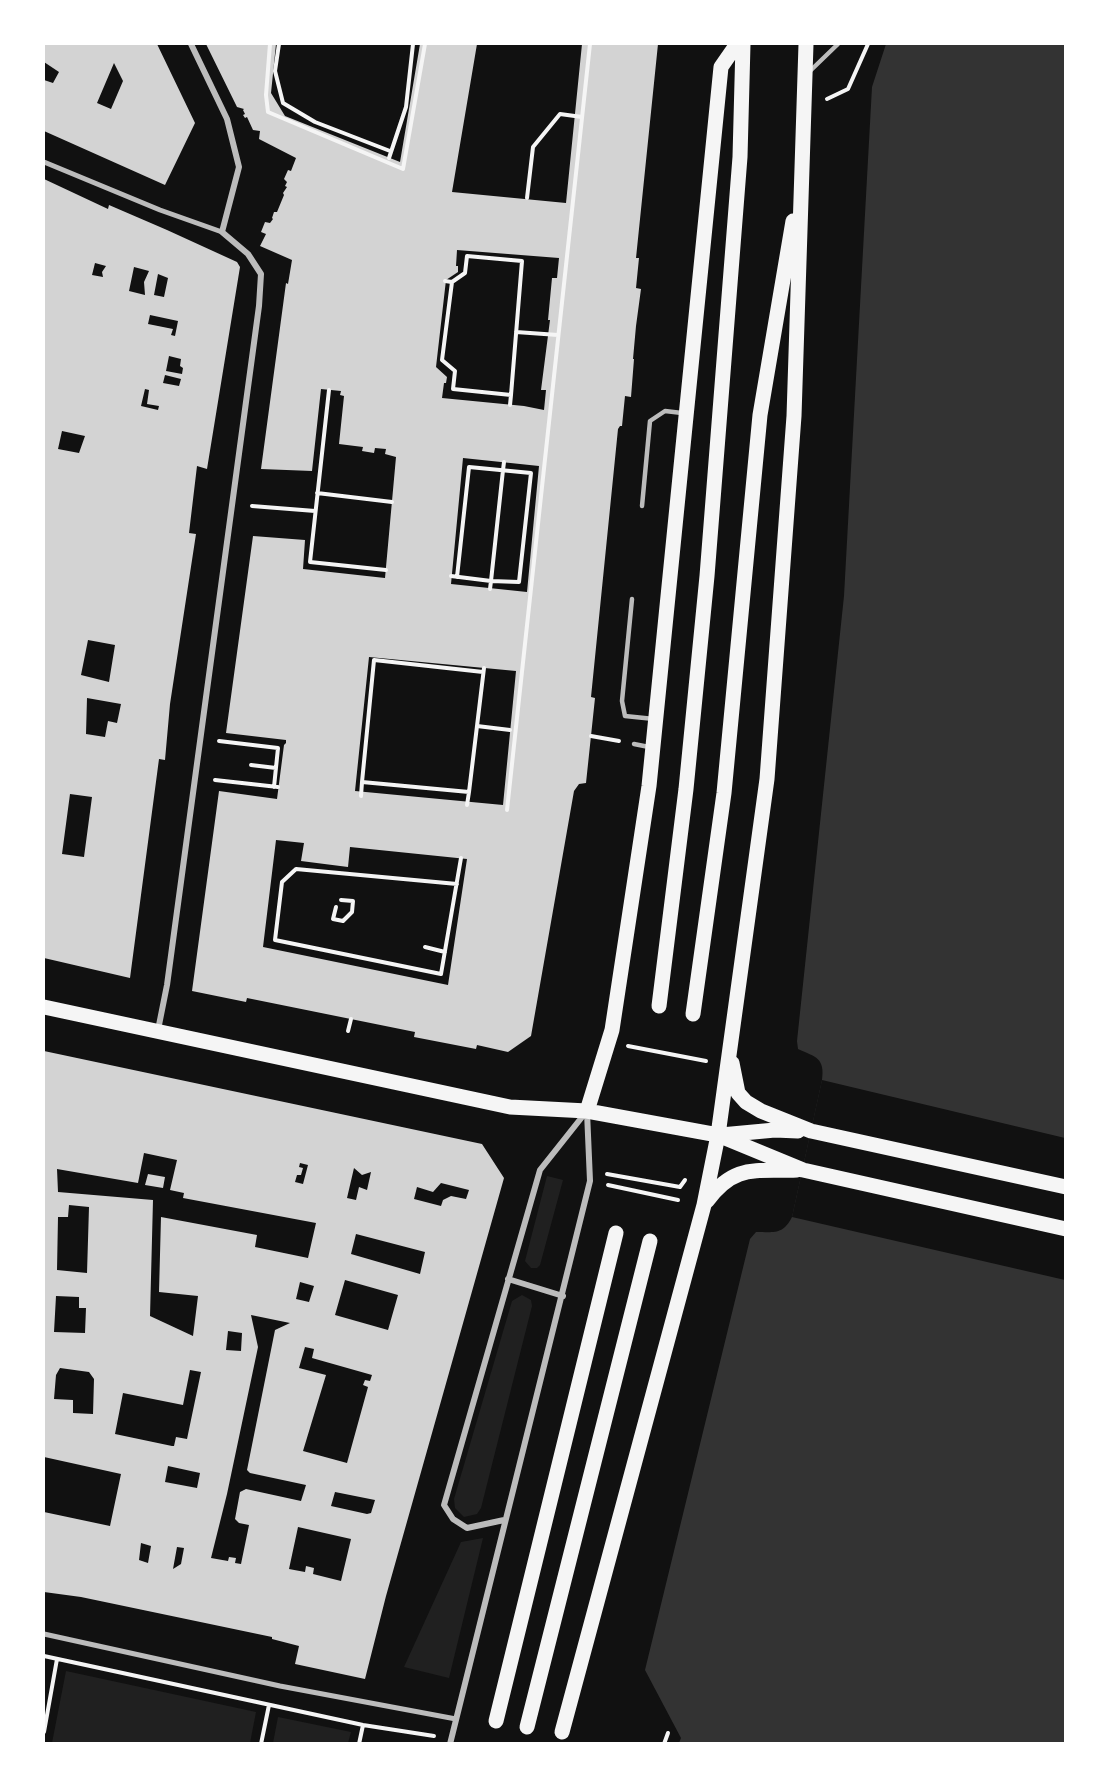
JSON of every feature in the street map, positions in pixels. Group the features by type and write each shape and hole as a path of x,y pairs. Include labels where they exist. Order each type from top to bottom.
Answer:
{"main road":[{"path":"586,1111 612,1030 639,861 656,719 721,67 737,44"},
{"path":"658,1006 686,789 707,576 741,157 743,44"},
{"path":"562,1732 704,1205 718,1135 767,779 794,416 807,44"},
{"path":"693,1014 724,793 760,415 804,162"},
{"path":"44,1007 510,1107 586,1111 718,1135 803,1170 1065,1229"},
{"path":"730,1048 738,1093 746,1102 760,1111 811,1131 1065,1187"},
{"path":"718,1135 775,1130 811,1131"},
{"path":"704,1205 716,1188 737,1174 748,1171 803,1170"},
{"path":"496,1721 616,1233"},
{"path":"527,1727 650,1241"}],"street":[{"path":"191,44 227,119 239,167 222,232"},
{"path":"44,162 160,210 222,232 248,254 261,274 259,306 167,985 158,1031"},
{"path":"504,1520 467,1528 453,1519 444,1506 540,1170 586,1111"},
{"path":"450,1743 590,1181 586,1111"},
{"path":"508,1279 563,1296"},
{"path":"44,1634 280,1686 456,1719"}],"lane":[{"path":"806,75 838,44"},
{"path":"642,506 650,421 665,411 687,414"},
{"path":"632,599 622,701 625,716 656,719"},
{"path":"634,744 653,747"}],"path":[{"path":"270,44 266,95 268,112 403,169 425,44"},
{"path":"388,158 406,106 413,44"},
{"path":"507,810 590,44"},
{"path":"805,110 848,88 868,44"},
{"path":"279,46 275,71 283,103 315,122 390,151"},
{"path":"278,105 283,103"},
{"path":"527,198 533,147 560,114 582,117"},
{"path":"445,281 452,282 465,273 467,256 522,259 510,405"},
{"path":"452,282 442,360 454,371 453,389 511,395"},
{"path":"516,332 558,335"},
{"path":"329,390 310,561 386,570"},
{"path":"490,589 504,462"},
{"path":"469,467 503,470 531,473 519,582 454,576 469,467"},
{"path":"317,493 392,502"},
{"path":"252,506 315,511"},
{"path":"361,796 374,660 484,670 467,805"},
{"path":"477,726 510,730"},
{"path":"591,736 609,739"},
{"path":"199,738 278,748 276,787 215,780"},
{"path":"251,765 276,768"},
{"path":"362,782 469,792"},
{"path":"457,884 296,869 282,882 275,940 441,974 457,884 461,858"},
{"path":"336,907 333,919 343,921 352,912 353,901 341,900"},
{"path":"425,947 445,951"},
{"path":"348,1031 351,1019"},
{"path":"622,1045 707,1062"},
{"path":"603,1163 606,1174 680,1187 686,1179"},
{"path":"608,1185 678,1200"},
{"path":"44,1732 57,1659"},
{"path":"261,1743 269,1705"},
{"path":"359,1743 363,1725"},
{"path":"664,1743 668,1732"}],"shaded area":[{"path":"886,44 1065,44 1065,1743 679,1743 681,1738 645,1670 750,1239 756,1232 781,1230 792,1217 823,1073 818,1059 798,1049 797,1041 844,596 872,87"},
{"path":"547,1176 563,1180 540,1265 537,1268 531,1268 525,1261"},
{"path":"522,1295 531,1300 532,1306 481,1508 477,1514 464,1517 455,1508 454,1499 512,1301"},
{"path":"483,1538 449,1678 404,1667 461,1542"},
{"path":"66,1671 256,1712 250,1743 52,1743"},
{"path":"278,1717 351,1732 348,1743 273,1743"}],"pier":[{"path":"822,1080 1065,1138 1065,1280 792,1217"}],"building":[{"path":"44,44 157,44 195,123 165,185 44,131 44,80 53,83 59,72 44,62","holes":["114,63 123,81 111,109 97,103"]},
{"path":"206,44 276,44 271,93 285,116 400,162 420,44 477,44 452,192 566,203 582,44 658,44 636,258 639,258 636,288 641,289 631,397 625,396 622,426 618,429 591,697 595,698 586,783 579,784 574,791 531,1036 508,1052 477,1045 476,1049 414,1037 415,1032 247,998 246,1002 192,991 219,791 277,799 286,743 286,740 226,733 253,536 305,540 303,569 385,578 396,457 385,454 386,449 375,448 374,453 362,451 363,447 339,444 344,396 340,395 341,391 321,389 312,471 261,469 286,283 288,284 292,260 260,246 266,234 261,232 265,222 270,223 274,212 277,212 287,187 284,179 288,170 291,171 296,158 259,139 260,131 253,130 247,117 243,115 245,114 244,109 237,107","holes":["457,250 559,258 557,278 552,278 548,320 550,320 541,390 546,390 544,410 442,398 447,377 436,367 446,280 458,272 458,266 456,266","463,458 539,466 527,592 451,584","369,657 516,671 503,805 355,791","276,840 304,843 301,861 348,867 350,847 467,859 448,985 263,947"]},
{"path":"44,179 108,209 109,205 167,230 237,262 240,267 207,469 197,466 189,533 196,534 170,704 165,760 159,759 130,978 44,958","holes":["95,263 106,266 102,272 103,277 92,275","134,267 149,271 144,282 145,295 129,291","158,274 168,278 164,297 154,295","150,315 178,321 175,336 171,335 173,329 148,324","169,356 181,359 182,374 166,371","165,375 181,379 179,386 163,383","145,389 149,390 147,404 159,406 158,410 141,406","62,431 85,436 79,453 58,449","88,640 115,645 109,682 81,675","87,698 121,704 117,723 108,721 105,737 86,734","70,794 92,797 84,857 62,854"]},
{"path":"44,1051 482,1144 504,1178 386,1596 365,1679 295,1664 299,1646 272,1639 272,1637 81,1597 44,1592 44,1512 110,1526 121,1474 44,1457","holes":["144,1153 177,1160 170,1190 184,1193 183,1198 316,1223 308,1258 255,1247 257,1235 161,1217 159,1292 198,1296 193,1336 150,1316 153,1200 58,1192 57,1169 138,1183","300,1163 308,1165 303,1184 295,1182 297,1175 301,1175 303,1168 299,1167","354,1168 362,1175 371,1172 367,1190 359,1187 356,1200 347,1198","441,1183 469,1190 466,1199 451,1196 443,1200 441,1206 414,1199 417,1187 433,1192","69,1205 89,1207 87,1273 57,1270 58,1217 68,1217","356,1234 425,1252 420,1274 351,1254","345,1280 398,1295 388,1330 335,1315","300,1282 314,1286 309,1302 296,1299","56,1296 79,1297 79,1308 86,1308 85,1333 54,1332","251,1315 290,1323 275,1330 247,1470 250,1473 306,1485 301,1501 246,1489 240,1492 235,1519 239,1523 249,1525 241,1564 235,1563 236,1558 229,1557 228,1561 211,1558 258,1347","228,1331 242,1333 241,1351 226,1350","305,1347 314,1349 312,1358 372,1375 370,1381 365,1380 363,1385 368,1387 347,1463 303,1451 326,1375 299,1368","60,1368 89,1372 94,1379 93,1414 73,1413 73,1400 54,1399 56,1375","190,1370 201,1372 187,1439 176,1437 174,1446 172,1446 115,1434 123,1393 183,1405","168,1466 200,1473 197,1488 165,1482","335,1492 375,1500 371,1513 367,1514 331,1506","298,1527 351,1539 341,1581 313,1574 314,1568 306,1566 305,1572 289,1569","141,1543 151,1546 148,1563 139,1560","177,1547 184,1548 181,1564 173,1569"]},
{"path":"148,1174 165,1177 163,1188 145,1185"}]}
